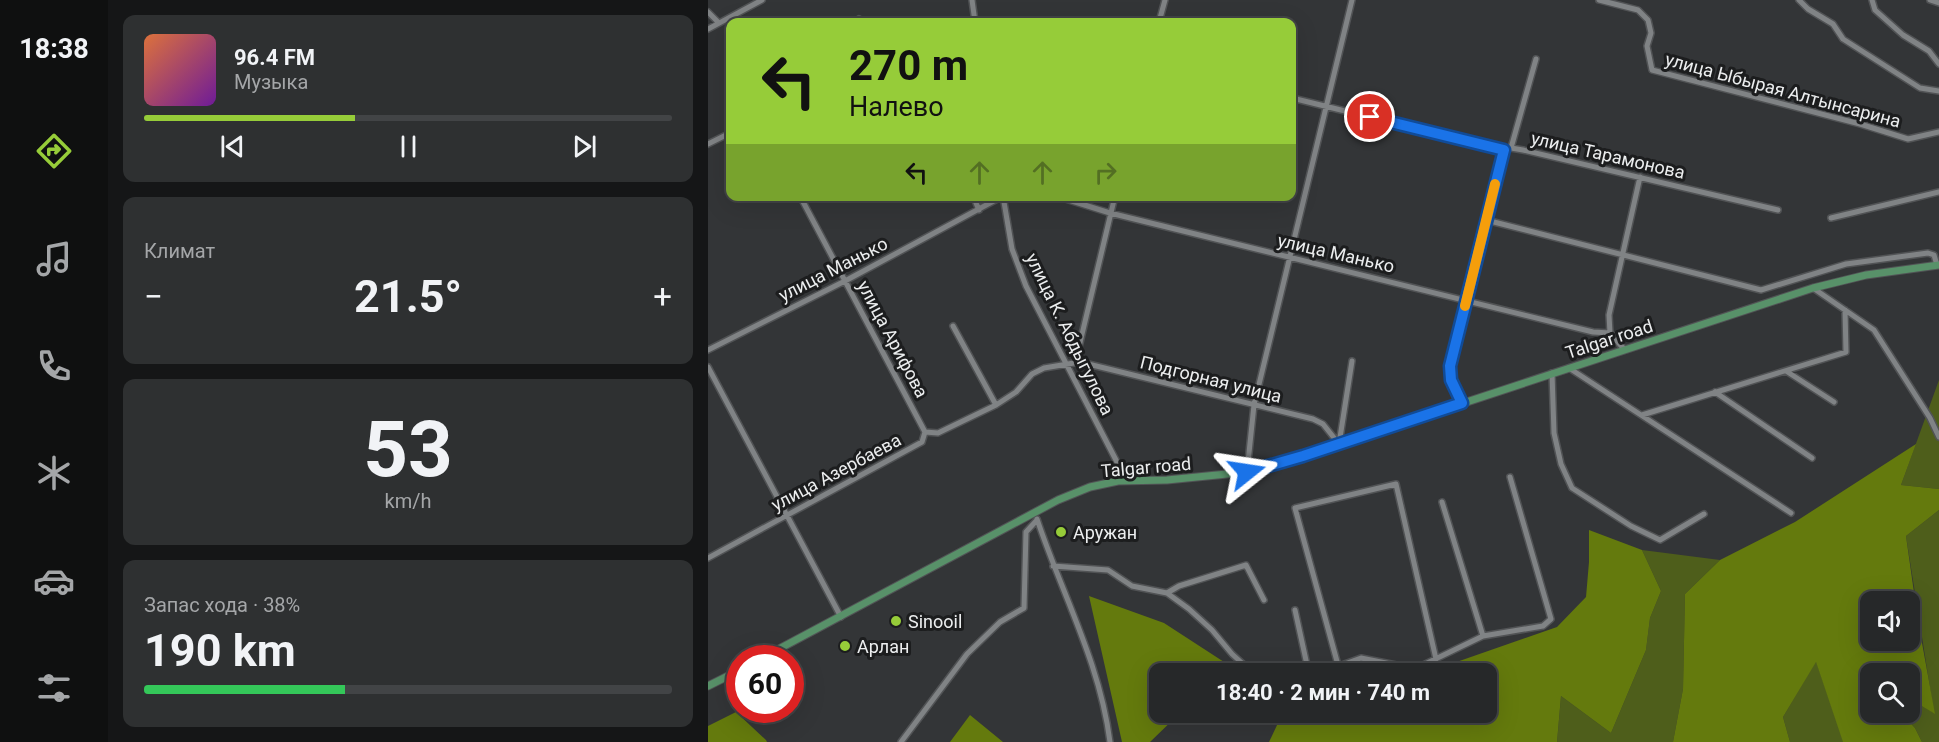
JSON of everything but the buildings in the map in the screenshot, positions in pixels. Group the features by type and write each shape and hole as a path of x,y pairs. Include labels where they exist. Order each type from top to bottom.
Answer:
{"main road":[{"name":"Talgar road","path":"787,645 1036,516 1077,491 1118,481 1167,480 1247,472 1339,444 1813,288 1866,275 1938,265"},
{"path":"708,686 726,677"}],"street":[{"path":"728,18 762,0"},
{"path":"972,0 974,18"},
{"path":"1160,18 1165,0"},
{"path":"1247,472 1254,405 1352,0"},
{"name":"улица Ыбырая Алтынсарина","path":"1599,0 1638,10 1648,20 1650,33 1647,46 1652,70 1860,124 1908,139 1939,132"},
{"path":"1799,0 1808,9 1833,24 1843,39 1920,88 1939,91"},
{"path":"1872,0 1875,9 1903,35 1929,51 1939,64"},
{"path":"1930,0 1939,3"},
{"path":"708,12 719,23"},
{"path":"708,29 726,19"},
{"path":"1511,148 1536,59"},
{"name":"улица Тарамонова","path":"1296,99 1504,150 1511,148 1778,210"},
{"path":"708,144 726,135"},
{"path":"1462,403 1449,374 1504,150"},
{"path":"1624,349 1610,333 1610,305 1640,177"},
{"path":"1832,218 1939,192"},
{"name":"улица Арифова","path":"804,201 925,432"},
{"path":"975,201 979,210"},
{"name":"улица Манько","path":"708,350 996,201"},
{"name":"улица К. Абдыгулова","path":"1004,201 1012,249 1026,286 1118,464 1118,481"},
{"name":"улица Манько","path":"1072,201 1110,213 1376,277 1466,302 1593,332 1610,333"},
{"path":"1080,362 1078,351 1114,201"},
{"path":"1486,220 1761,290 1846,264 1928,253 1933,254 1938,265"},
{"path":"1813,288 1874,330 1930,418 1939,437"},
{"path":"1641,415 1846,352 1845,310"},
{"path":"953,326 996,405"},
{"path":"1339,444 1352,361"},
{"name":"Подгорная улица","path":"1065,363 1080,362 1319,421 1339,444"},
{"name":"улица Азербаева","path":"708,558 922,442 925,432 938,434 996,405 1016,392 1032,374 1050,365 1065,363"},
{"path":"708,368 841,617"},
{"path":"1569,368 1791,513"},
{"path":"1786,371 1834,402"},
{"path":"1552,373 1554,433 1562,464 1572,488 1631,526 1660,540 1704,514"},
{"path":"1715,392 1812,458"},
{"path":"1427,663 1483,636 1543,627 1551,619 1510,477"},
{"path":"1337,663 1295,508 1396,484 1436,659"},
{"path":"1442,502 1483,636"},
{"path":"1036,516 1053,566 1078,622 1106,711 1110,742"},
{"path":"902,742 967,654 1000,622 1024,608 1026,532 1036,516"},
{"path":"1167,593 1179,586 1246,564 1264,600"},
{"path":"1053,566 1108,570 1132,586 1167,593 1212,630 1243,663"},
{"path":"1295,610 1307,663"},
{"path":"1345,663 1361,658 1386,663"}],"green space":[{"path":"1939,380 1939,489 1901,485"},
{"path":"1916,444 1901,485 1939,489 1939,510 1906,536 1914,591 1860,591 1860,651 1920,651 1920,632 1935,714 1920,705 1920,663 1860,663 1860,723 1910,723 1922,742 1843,742 1816,662 1783,717 1790,742 1673,742 1683,689 1685,594 1720,560 1795,522"},
{"path":"1939,510 1939,742 1922,742 1910,723 1920,723 1920,705 1934,713 1920,624 1920,591 1915,591 1906,536"},
{"path":"1589,530 1642,550 1661,591 1650,618 1646,650 1611,733 1561,696 1557,742 1269,742 1278,723 1497,723 1497,663 1454,663 1557,627 1586,597"},
{"path":"1642,550 1720,560 1685,594 1683,689 1673,742 1557,742 1561,696 1611,733 1646,650 1650,618 1661,591"},
{"path":"1089,596 1164,623 1226,663 1149,663 1149,723 1170,723 1150,742 1122,742"},
{"path":"1816,661 1843,742 1790,742 1783,717"},
{"path":"970,715 1003,742 950,742"},
{"path":"726,717 726,723 748,723 767,742 708,742 708,726"}],"slow traffic":[{"path":"1465,306 1495,184"}],"place":[{"name":"Аружан","path":"1061,532"},
{"name":"Sinooil","path":"896,621"},
{"name":"Арлан","path":"845,646"}],"route":[{"path":"1247,472 1266,468 1462,403 1453,387 1449,374 1450,366 1504,150 1370,117"}]}
